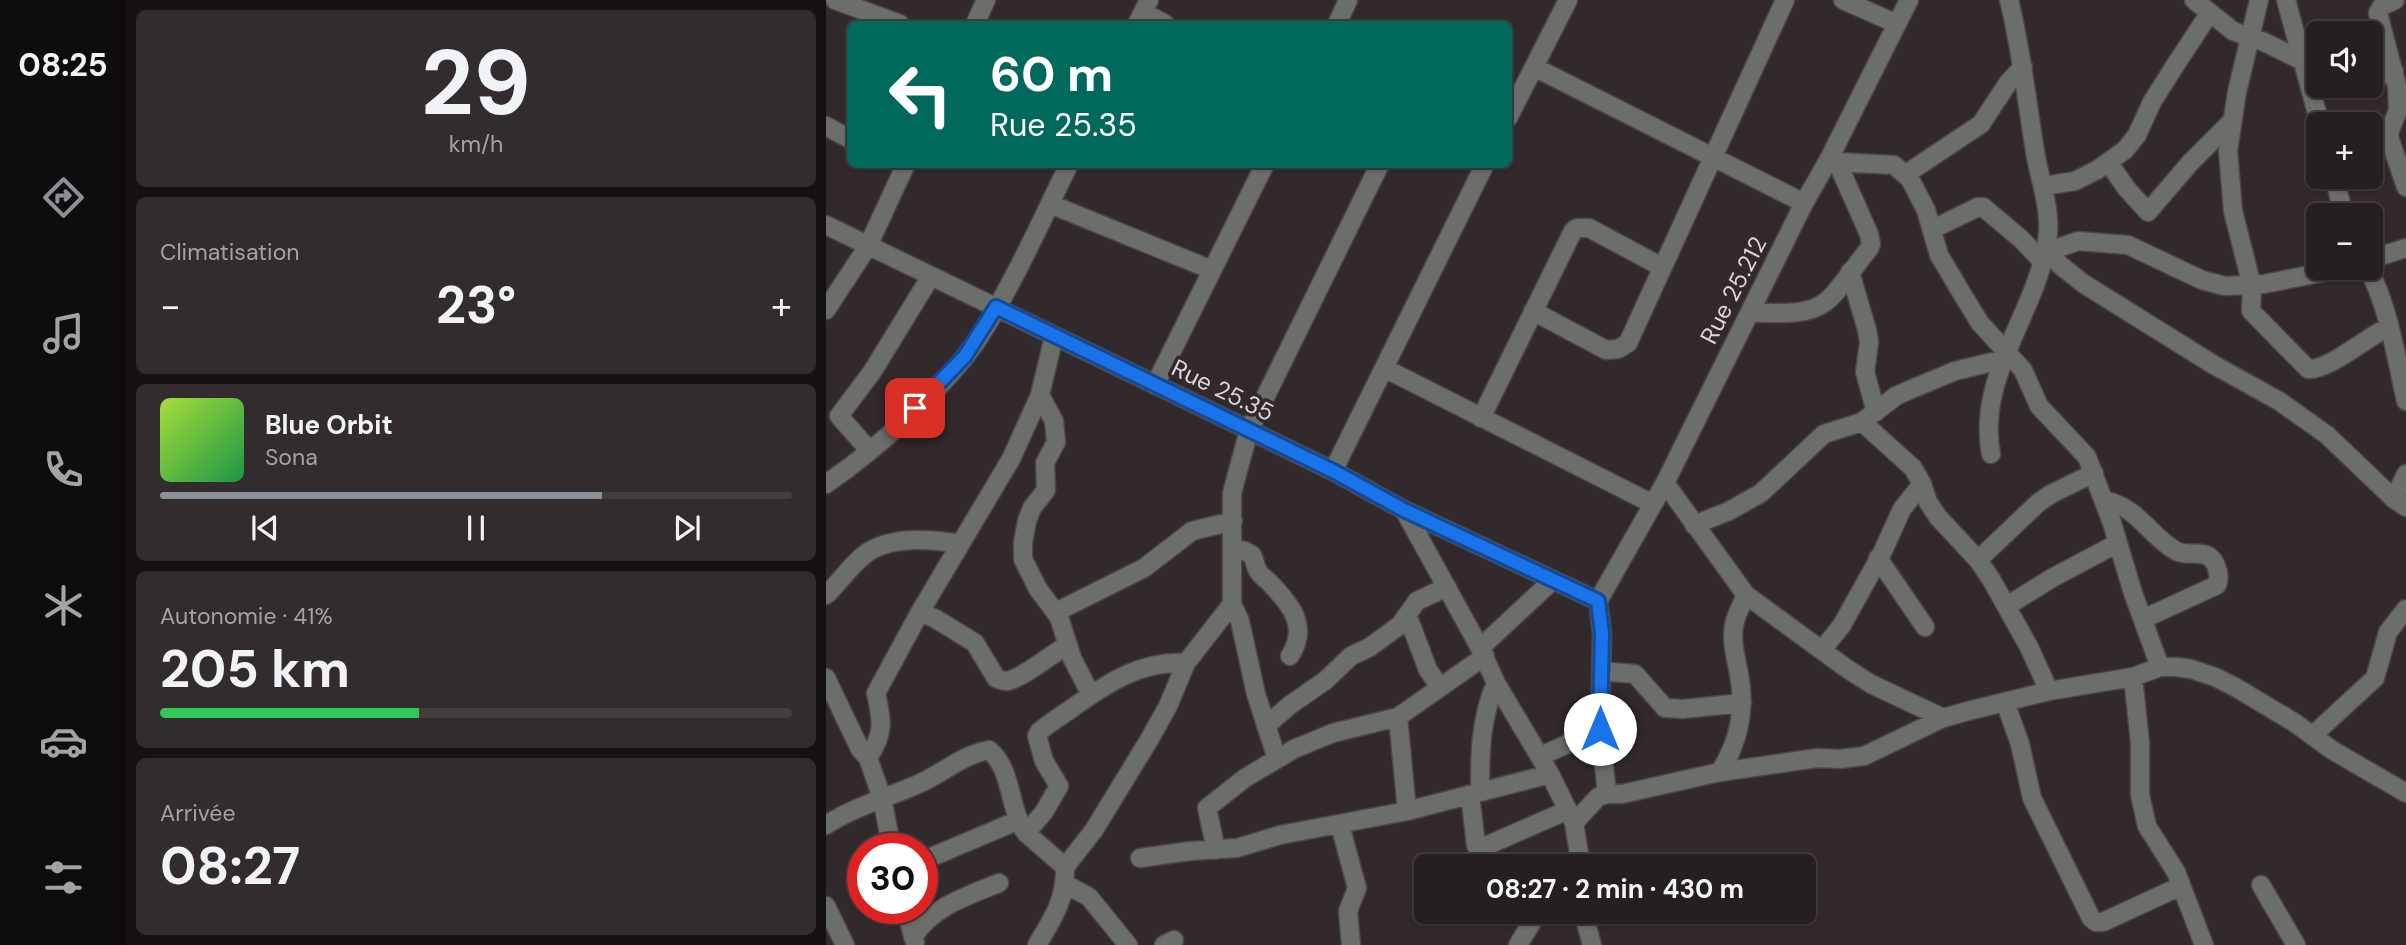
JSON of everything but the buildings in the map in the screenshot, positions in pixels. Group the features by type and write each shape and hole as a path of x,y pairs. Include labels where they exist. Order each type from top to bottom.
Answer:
{"street":[{"path":"835,0 892,21"},
{"path":"976,21 986,0"},
{"path":"1340,21 1348,0"},
{"path":"1512,106 1566,0"},
{"path":"1533,311 1606,350 1618,349 1628,343 1785,0"},
{"path":"1843,0 1897,24"},
{"name":"Rue 25.212","path":"1598,601 1665,483 1804,203 1833,160 1909,0"},
{"path":"1991,454 1987,430 1990,401 2046,254 2047,212 2009,0"},
{"path":"2193,0 2233,31 2264,42 2303,61"},
{"path":"2259,0 2231,122 2228,151 2233,211 2252,286 2252,313 2308,369 2322,368 2389,327"},
{"path":"2286,0 2306,71"},
{"path":"2383,132 2398,110 2397,86 2378,13 2382,6 2395,0"},
{"path":"1143,12 1160,21"},
{"path":"2043,186 2075,181 2122,154 2131,144 2152,102 2209,14"},
{"path":"1534,67 1804,203"},
{"path":"1906,174 1980,124 2008,83 2023,67"},
{"path":"2383,75 2394,71"},
{"path":"2108,162 2141,206 2150,212 2190,163 2231,122"},
{"path":"826,126 847,137"},
{"path":"2383,142 2406,187"},
{"path":"1750,313 1816,308 1833,295 1871,244 1869,234 1833,160 1894,165 1906,174 1918,192 1943,263 1980,323 2005,356 2023,370 2039,405 2083,451 2104,500 2160,667"},
{"path":"826,310 868,246 902,168"},
{"path":"826,484 851,467 950,374 980,335 1067,168"},
{"path":"1155,385 1263,168"},
{"path":"1277,759 1256,694 1240,621 1232,604 1232,493 1250,430 1378,168"},
{"path":"1333,471 1483,168"},
{"path":"1050,204 1212,270"},
{"path":"1933,229 1983,207 2084,284 2214,365 2279,401 2327,435 2400,503"},
{"name":"Rue 25.35","path":"826,225 1250,430 1404,510 1598,601"},
{"path":"1481,418 1569,237 1577,228 1589,228 1662,267"},
{"path":"2046,254 2078,241 2128,245 2214,284 2252,286 2306,277"},
{"path":"2383,255 2406,248"},
{"path":"1850,272 1869,342 1866,372 1869,417 1893,452 1913,468 1938,517 1978,560 2007,606 2049,691"},
{"path":"869,450 832,412 881,358 931,276"},
{"path":"2374,280 2389,327 2406,401"},
{"path":"868,758 881,730 882,715 876,693 920,612 1011,459 1040,395 1054,336"},
{"path":"1694,525 1729,511 1761,493 1824,434 1869,417 1896,396 1914,388 1955,371 2005,356"},
{"path":"1384,368 1653,504"},
{"path":"1040,395 1054,421 1056,442 1045,463 1046,490 1032,508 1027,521 1023,559 1030,576 1056,612 1067,645 1091,695"},
{"path":"1978,560 2038,503 2094,473"},
{"path":"2400,503 2406,474"},
{"path":"1665,483 1746,595 1871,684 1943,718"},
{"path":"1822,650 1842,625 1902,509 1922,484"},
{"path":"2104,500 2134,513 2176,551 2210,557 2217,570 2219,581 2211,589 2143,620"},
{"path":"1404,510 1483,652 1496,683 1541,756 1571,816 1576,854"},
{"path":"1056,612 1144,568 1192,531 1233,521"},
{"path":"826,595 860,559 876,548 911,541 960,544"},
{"path":"2007,606 2052,578 2118,543"},
{"path":"1232,549 1252,555 1256,569 1290,607 1299,629 1299,637 1290,656"},
{"path":"1878,558 1925,627"},
{"path":"1216,850 1206,808 1245,778 1318,738 1398,717 1483,652 1552,581"},
{"path":"1266,726 1326,680 1351,656 1370,647 1408,617 1417,601 1447,587"},
{"path":"1720,772 1735,744 1741,724 1742,704 1734,625 1746,595"},
{"path":"1598,601 1602,633 1600,729 1607,794"},
{"path":"1037,945 1055,914 1065,875 1149,740 1168,706 1186,663 1232,604"},
{"path":"2312,736 2375,677 2388,632 2406,609"},
{"path":"920,612 975,643 996,678 1002,680 1008,681 1019,676 1067,645"},
{"path":"1408,617 1429,670 1440,687"},
{"path":"938,855 1023,826 1044,812 1059,786 1044,761 1037,736 1047,725 1127,674 1149,665 1186,663"},
{"path":"1496,683 1485,710 1481,730 1475,793 1475,837 1476,845 1479,846 1571,816 1598,797 1607,794 1622,794 1720,772 1816,758 1864,756 1943,718 2049,691 2133,677 2160,667 2192,669 2215,677 2285,717 2332,750 2406,793"},
{"path":"1601,671 1634,674 1665,708 1742,704"},
{"path":"2133,677 2140,743 2140,795 2147,827 2176,872 2204,945"},
{"path":"826,678 860,749 868,758 882,798 889,833"},
{"path":"2005,702 2020,744 2032,798 2091,918 2096,922 2103,922 2181,886"},
{"path":"1398,717 1407,811"},
{"path":"1541,756 1600,729"},
{"path":"826,825 846,813 917,785 965,758 989,750 995,755 1023,826 1065,875 1090,897 1128,945"},
{"path":"1140,858 1237,848 1280,835 1407,811 1550,774"},
{"path":"1340,825 1357,888 1348,911 1350,945"},
{"path":"915,941 918,929 947,905 999,883"},
{"path":"2261,885 2296,945"},
{"path":"826,906 845,945"},
{"path":"910,924 915,941"},
{"path":"1518,945 1531,924"},
{"path":"1586,924 1592,945"}],"route":[{"path":"915,408 965,356 996,307 1333,471 1404,510 1598,601 1602,633 1600,729"}]}
